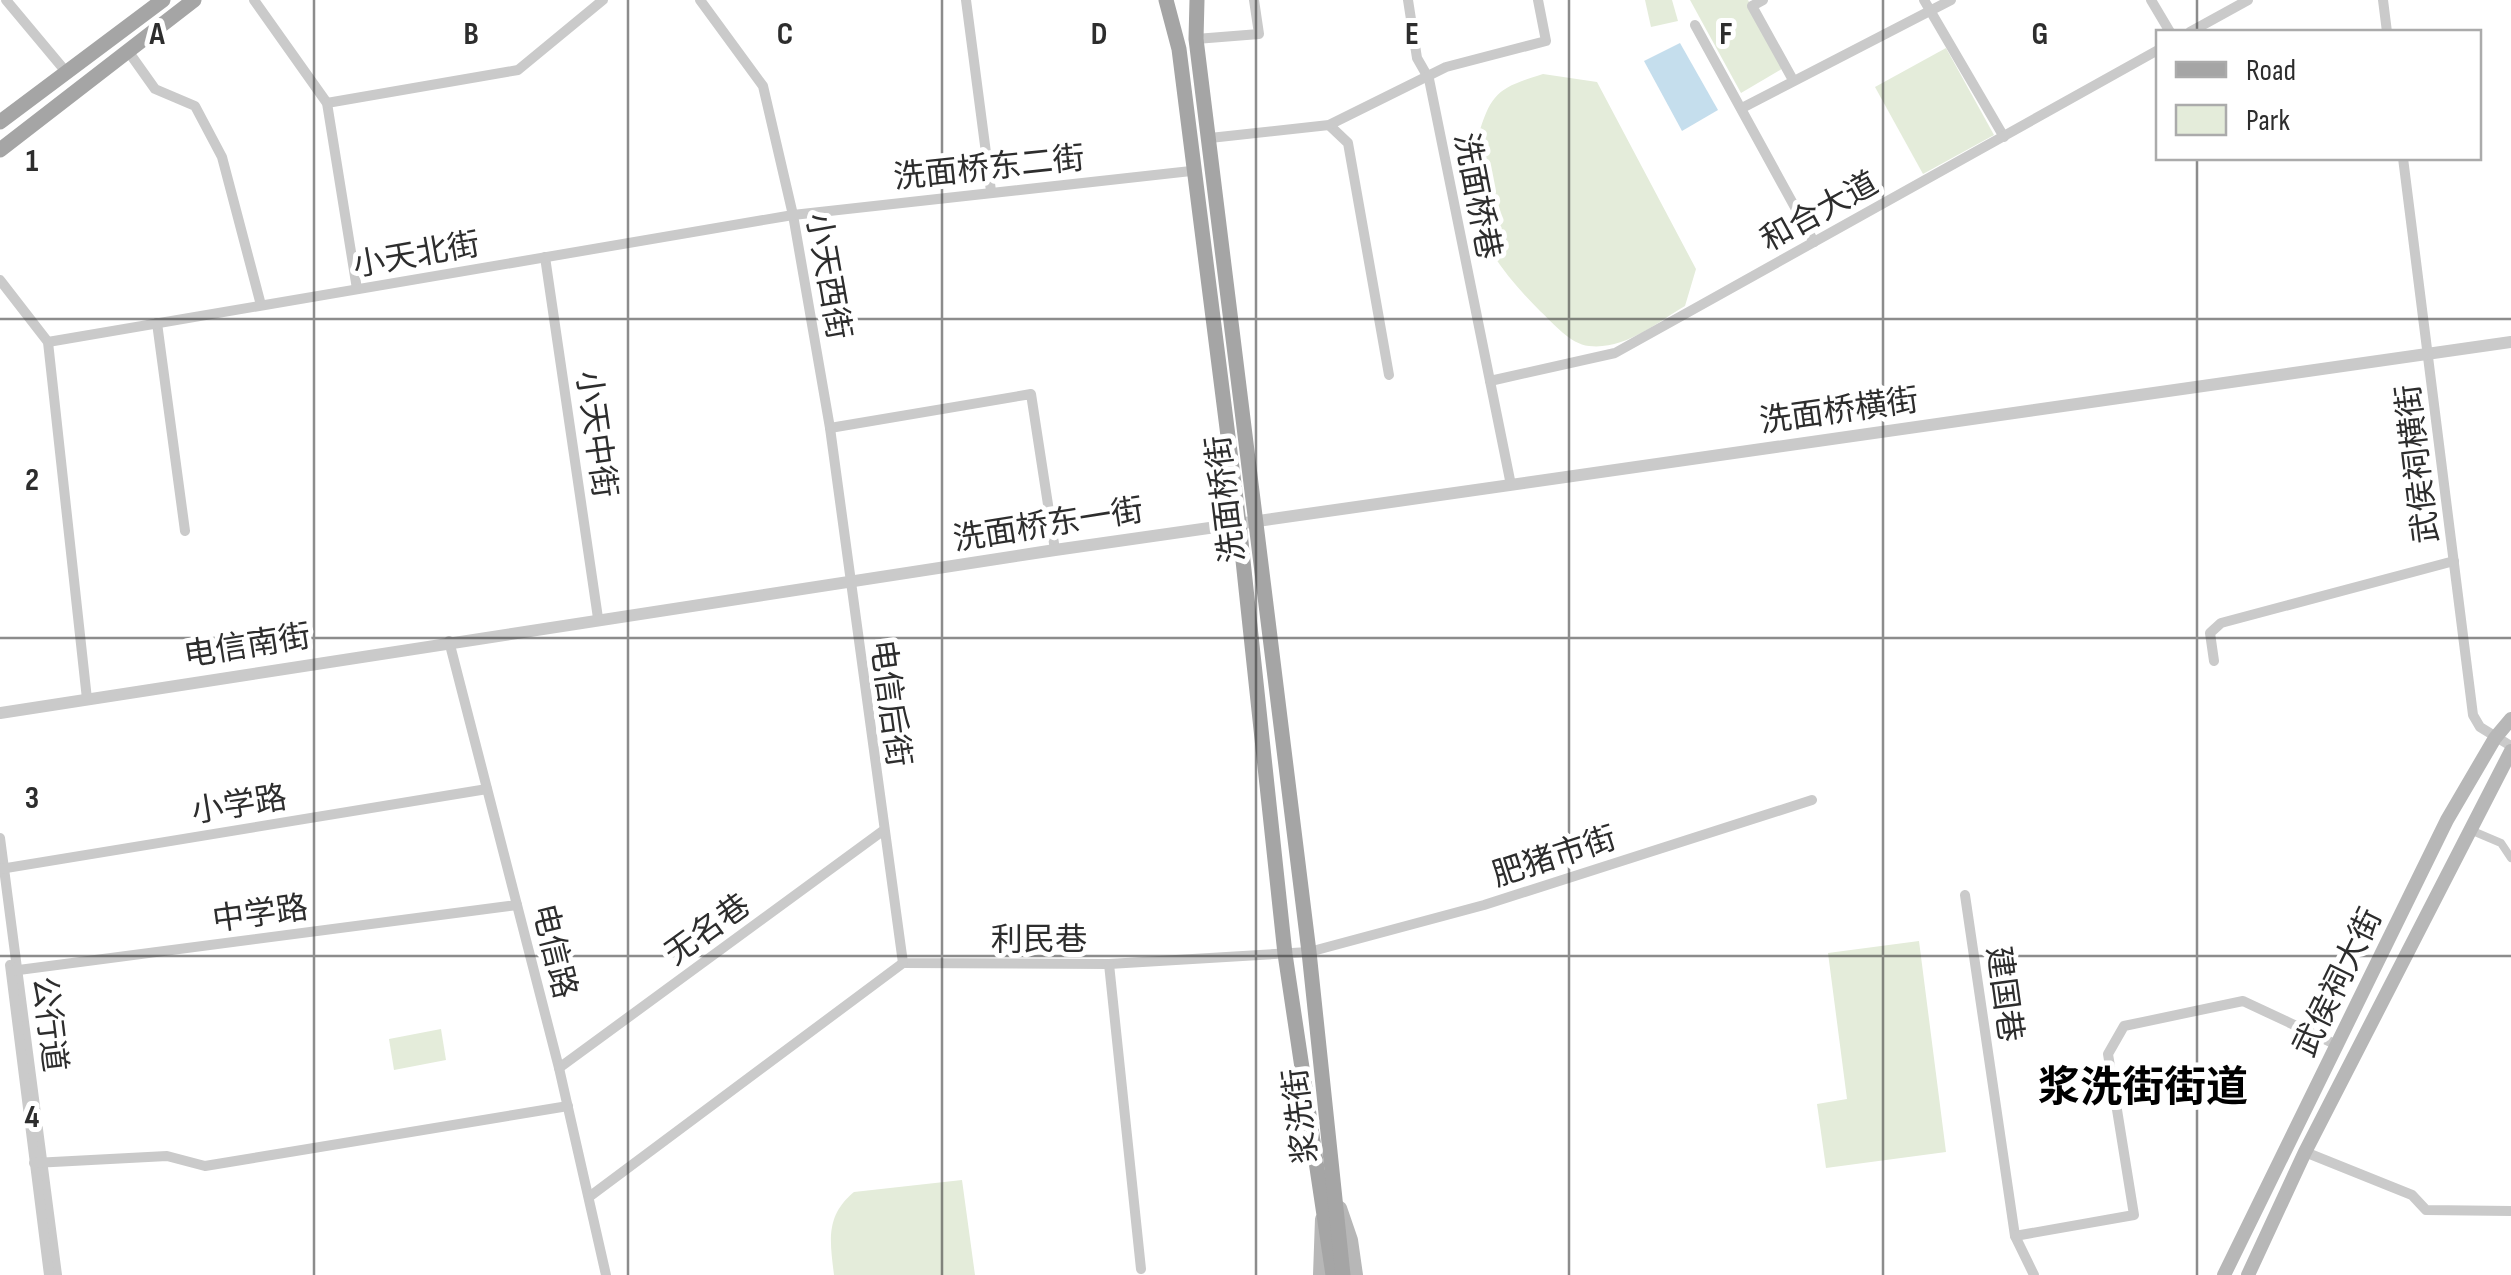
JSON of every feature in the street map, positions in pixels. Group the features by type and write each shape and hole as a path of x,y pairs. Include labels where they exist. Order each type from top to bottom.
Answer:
{"main road":[{"path":"0,122 163,0"},
{"path":"0,150 194,0"},
{"name":"洗面桥街","path":"1166,0 1179,49"},
{"name":"洗面桥街","path":"1175,0 1191,172 1238,523 1285,954"},
{"name":"洗面桥街","path":"1194,0 1309,952"},
{"path":"105,44 120,44 123,56"},
{"name":"武侯祠大街","path":"2224,1275 2447,820 2495,738 2511,719"},
{"name":"武侯祠大街","path":"2248,1275 2306,1152 2511,749"},
{"name":"浆洗街","path":"1309,952 1331,1205 1333,1275"},
{"name":"浆洗街","path":"1285,954 1343,1275"},
{"path":"1331,1205 1351,1240 1356,1275"},
{"name":"浆洗街","path":"1320,1275 1331,1205"}],"street":[{"path":"6,0 66,73"},
{"path":"254,0 327,102 356,289"},
{"path":"327,102 518,70 603,0"},
{"name":"小天西街","path":"700,0 763,86 793,215 830,428 848,582"},
{"path":"966,0 991,190"},
{"path":"1196,40 1259,34 1254,0"},
{"name":"洗面桥巷","path":"1408,0 1417,58 1429,79 1511,485"},
{"path":"1210,138 1329,126 1429,79 1446,67 1546,41 1538,0"},
{"path":"1763,0 1752,6 1792,80"},
{"path":"1742,108 1927,5 1951,0"},
{"path":"2151,0 2169,30"},
{"path":"2194,30 2248,0"},
{"path":"2382,0 2387,30"},
{"path":"1927,5 2004,137"},
{"path":"1694,25 1814,242"},
{"name":"和合大道","path":"1490,380 1615,353 2156,51"},
{"path":"123,56 155,89 194,106 213,140 222,157 261,306"},
{"path":"1329,126 1348,143 1390,375"},
{"name":"武侯祠横街","path":"2404,160 2473,715 2495,738"},
{"name":"洗面桥东二街","path":"793,215 991,190 1191,172"},
{"name":"小天北街","path":"48,342 793,215"},
{"name":"小天中街","path":"546,257 598,618"},
{"path":"0,280 48,342 87,699"},
{"path":"156,323 186,531"},
{"name":"洗面桥横街","path":"1256,522 2511,342"},
{"path":"830,428 1031,394 1054,550"},
{"name":"洗面桥东一街","path":"848,582 1256,522"},
{"path":"2214,661 2210,634 2221,623 2454,561"},
{"name":"电信南街","path":"0,713 848,582"},
{"name":"电信后街","path":"848,582 884,830"},
{"name":"电信路","path":"450,641 559,1068 606,1275"},
{"path":"2495,738 2511,749"},
{"name":"小学路","path":"2,868 487,788"},
{"name":"肥猪市街","path":"1309,952 1484,905 1812,800"},
{"path":"588,1196 903,964 884,830"},
{"name":"无名巷","path":"559,1068 884,830"},
{"path":"2468,830 2501,844 2511,858"},
{"name":"公行道","path":"0,838 48,1275"},
{"name":"公行道","path":"0,884 14,971"},
{"name":"建国巷","path":"1965,895 2015,1236 2034,1275"},
{"name":"中学路","path":"14,971 517,905"},
{"name":"利民巷","path":"903,964 1109,964 1309,952"},
{"path":"1109,964 1142,1269"},
{"path":"2015,1236 2134,1215 2108,1054 2124,1026 2243,1001 2337,1045"},
{"path":"38,1163 166,1156 204,1166 568,1106"},
{"path":"2306,1152 2412,1195 2426,1210 2511,1212"},
{"name":"公行道","path":"38,1163 57,1275"}],"green space":[{"path":"1645,0 1672,0 1678,21 1651,27"},
{"path":"1690,0 1748,0 1785,67 1741,93"},
{"path":"1946,48 1994,135 1923,174 1875,87"},
{"path":"1543,74 1597,82 1696,269 1685,306 1640,334 1615,344 1582,344 1556,327 1501,266 1472,212 1467,168 1487,110 1507,88"},
{"path":"1919,941 1946,1152 1826,1168 1817,1104 1847,1099 1828,953"},
{"path":"441,1029 446,1060 394,1070 389,1039"},
{"path":"962,1180 975,1275 834,1275 834,1220 854,1192"}],"water":[{"path":"1680,43 1718,110 1682,131 1644,61"}],"district":[{"name":"浆洗街街道","path":"2143,1086"}]}
